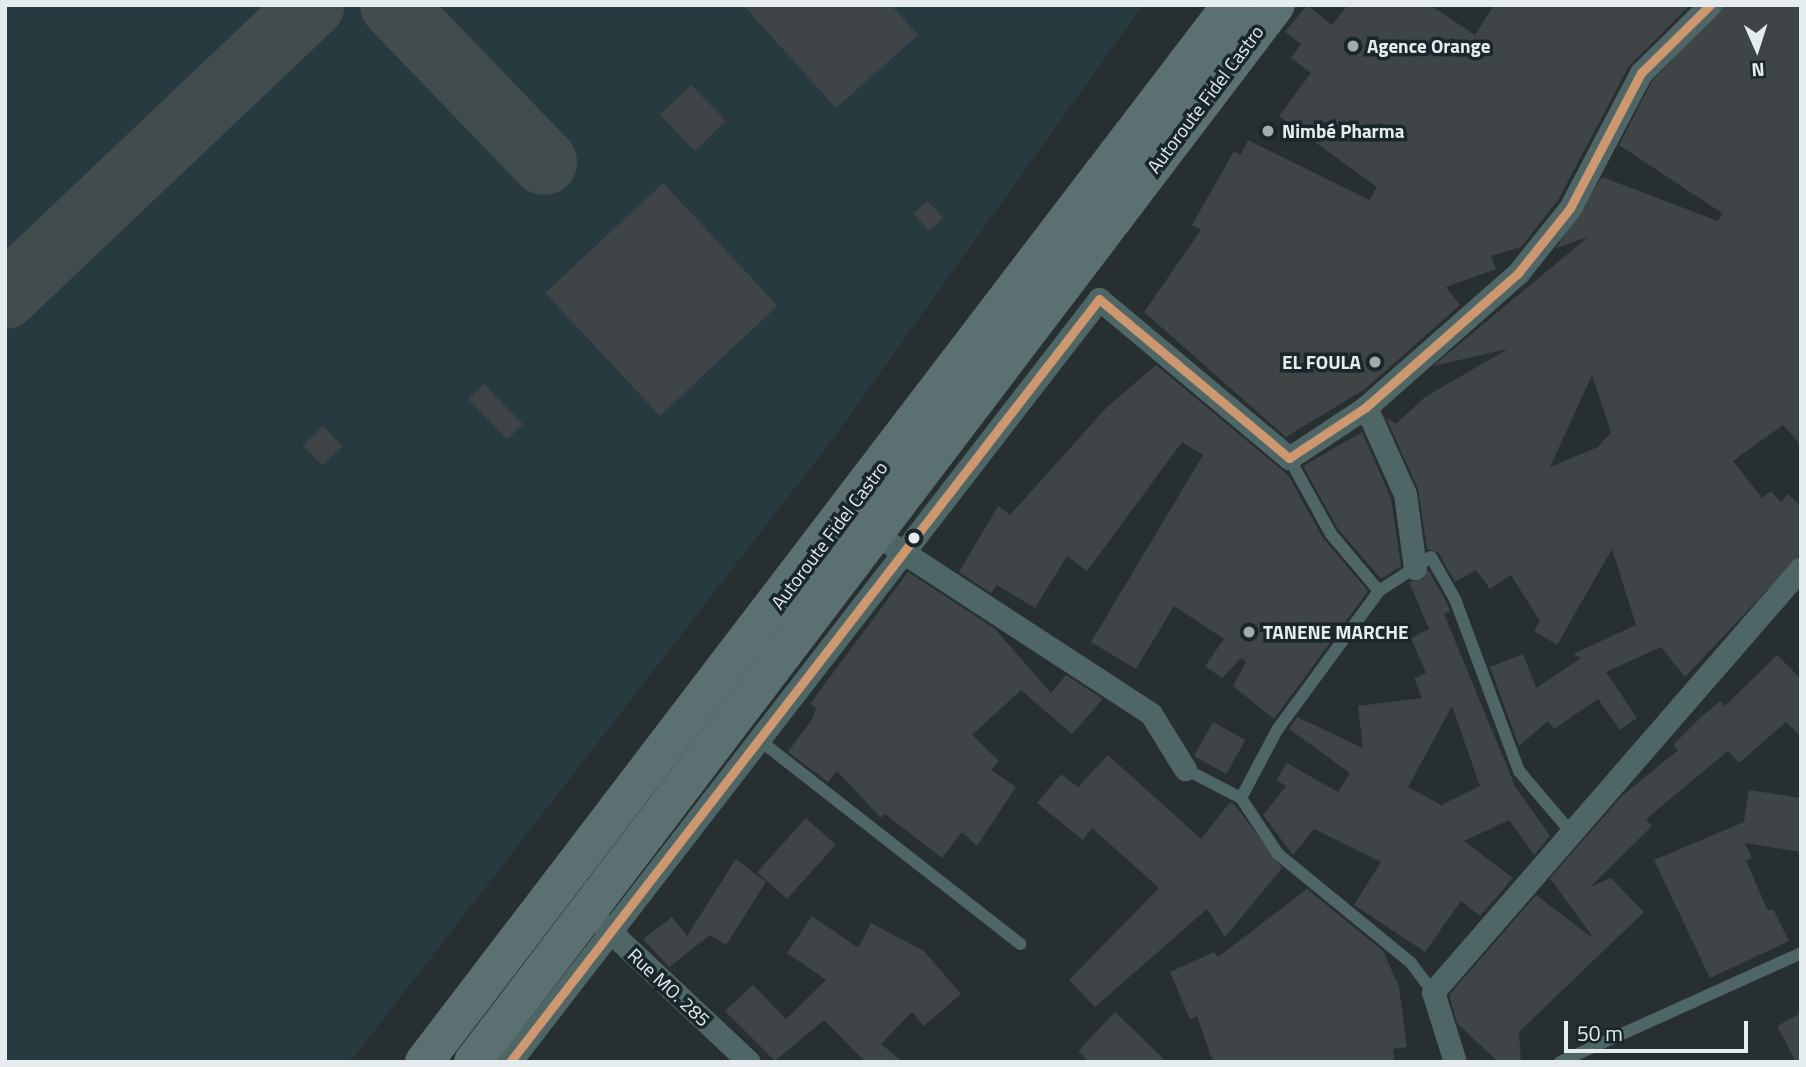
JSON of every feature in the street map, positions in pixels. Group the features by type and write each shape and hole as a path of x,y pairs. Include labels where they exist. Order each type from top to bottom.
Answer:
{"highway":[{"name":"Autoroute Fidel Castro","path":"424,1062 1231,5"},
{"name":"Autoroute Fidel Castro","path":"472,1062 600,922 890,543 1276,5"}],"street":[{"path":"510,1062 600,922 758,738 890,543 1099,299 1289,458 1366,407 1518,273 1570,208 1641,74 1710,5"},
{"path":"1366,407 1405,494 1415,568"},
{"path":"890,543 1151,714 1185,769"},
{"path":"1455,1062 1433,992 1801,568"},
{"name":"Rue MO. 285","path":"600,922 749,1062"}],"lane":[{"path":"1289,458 1331,534 1379,591"},
{"path":"1241,798 1277,730 1379,591 1431,557 1455,598 1519,771 1571,832"},
{"path":"758,738 1020,944"},
{"path":"1185,769 1241,798 1278,854 1411,963 1433,992"},
{"path":"1560,1062 1801,953"}],"shaded area":[{"path":"5,5 1143,5 830,443 350,1062 5,1062"}],"building":[{"path":"743,5 891,5 918,35 836,108"},
{"path":"1307,5 1332,25 1348,5 1430,5 1475,35 1494,5 1690,5 1629,66 1558,200 1521,247 1491,256 1496,269 1446,287 1460,305 1365,389 1286,437 1144,312 1201,230 1192,225 1234,151 1241,155 1248,140 1369,200 1377,187 1279,116 1311,73 1291,58 1301,44 1285,32"},
{"path":"1724,5 1801,5 1801,445 1783,425 1733,461 1762,498 1771,491 1781,502 1788,494 1801,506 1801,554 1685,677 1661,647 1606,672 1637,718 1620,730 1598,699 1554,729 1548,721 1519,746 1490,667 1523,654 1536,688 1581,658 1573,654 1636,625 1612,549 1557,645 1534,631 1540,621 1511,575 1490,589 1476,570 1455,582 1438,552 1427,549 1418,489 1386,418 1396,424 1425,397 1508,349 1433,366 1588,237 1556,248 1602,177 1718,221 1722,213 1619,145 1652,81","holes":["1592,375 1611,432 1598,447 1550,467"]},
{"path":"691,85 726,121 695,151 660,115"},
{"path":"663,183 778,306 660,416 545,293"},
{"path":"928,201 943,218 929,231 914,213"},
{"path":"1156,365 1288,475 1323,538 1368,591 1274,719 1233,686 1246,662 1241,658 1222,678 1205,666 1224,639 1174,606 1136,669 1091,642 1203,455 1182,442 1087,571 1067,556 1035,608 997,585 991,593 959,572 998,506 1010,515 1107,407"},
{"path":"484,384 523,424 507,440 468,399"},
{"path":"323,426 342,446 322,466 303,445"},
{"path":"1362,432 1391,498 1401,566 1381,579 1338,529 1303,466"},
{"path":"1428,570 1447,603 1450,611 1444,614 1515,786 1550,836 1534,855 1509,820 1464,841 1513,878 1480,916 1461,901 1425,952 1354,905 1381,862 1314,829 1293,855 1263,815 1286,786 1276,780 1287,763 1338,792 1350,773 1289,729 1297,717 1363,748 1358,706 1422,698 1414,678 1426,673 1411,638 1429,629 1409,582 1423,579","holes":["1452,706 1480,786 1441,805 1408,787"]},
{"path":"908,572 995,629 1051,693 1066,675 1103,699 1072,734 1021,690 972,735 999,761 991,770 1016,787 977,846 962,832 942,858 885,814 881,818 837,771 828,782 788,752 812,719 816,708 810,704"},
{"path":"1777,655 1801,679 1801,737 1786,722 1739,763 1728,751 1646,819 1652,826 1590,887 1611,878 1644,912 1519,1032 1521,1062 1498,1062 1457,1023 1449,995 1536,895 1594,939 1550,878 1622,796 1678,750 1673,745 1700,718 1720,701 1725,706"},
{"path":"1213,722 1245,740 1226,774 1194,756"},
{"path":"1108,755 1201,839 1230,802 1235,805 1282,868 1225,937 1207,909 1095,1007 1069,980 1159,888 1092,828 1083,840 1037,803 1061,774 1078,787"},
{"path":"1749,790 1801,798 1801,852 1745,843 1752,858 1746,861 1768,911 1773,909 1789,941 1710,978 1654,860 1744,822"},
{"path":"806,818 836,845 787,899 757,872"},
{"path":"736,859 766,882 726,945 710,935 669,967 643,939 672,917 687,936"},
{"path":"1307,889 1383,951 1399,987 1407,1047 1393,1049 1395,1062 1213,1062 1197,1016 1190,1019 1170,972 1214,952 1218,957"},
{"path":"812,916 858,948 871,923 924,951 961,994 924,1026 912,1012 881,1044 903,1062 865,1062 824,1020 775,1061 725,1011 753,985 786,1019 826,980 787,953"},
{"path":"1115,1012 1167,1062 1089,1062 1078,1051"},
{"path":"1801,1013 1801,1062 1796,1062 1777,1026"}],"taxiway":[{"path":"5,296 312,5"},
{"path":"393,5 544,162"}],"transit line":[{"path":"510,1062 1099,299 1289,458 1366,407 1518,273 1570,208 1641,73 1710,5"}],"place":[{"name":"Agence Orange","path":"1353,46"},
{"name":"Nimbé Pharma","path":"1268,131"},
{"name":"EL FOULA","path":"1375,362"},
{"name":"TANENE MARCHE","path":"1249,632"}]}
